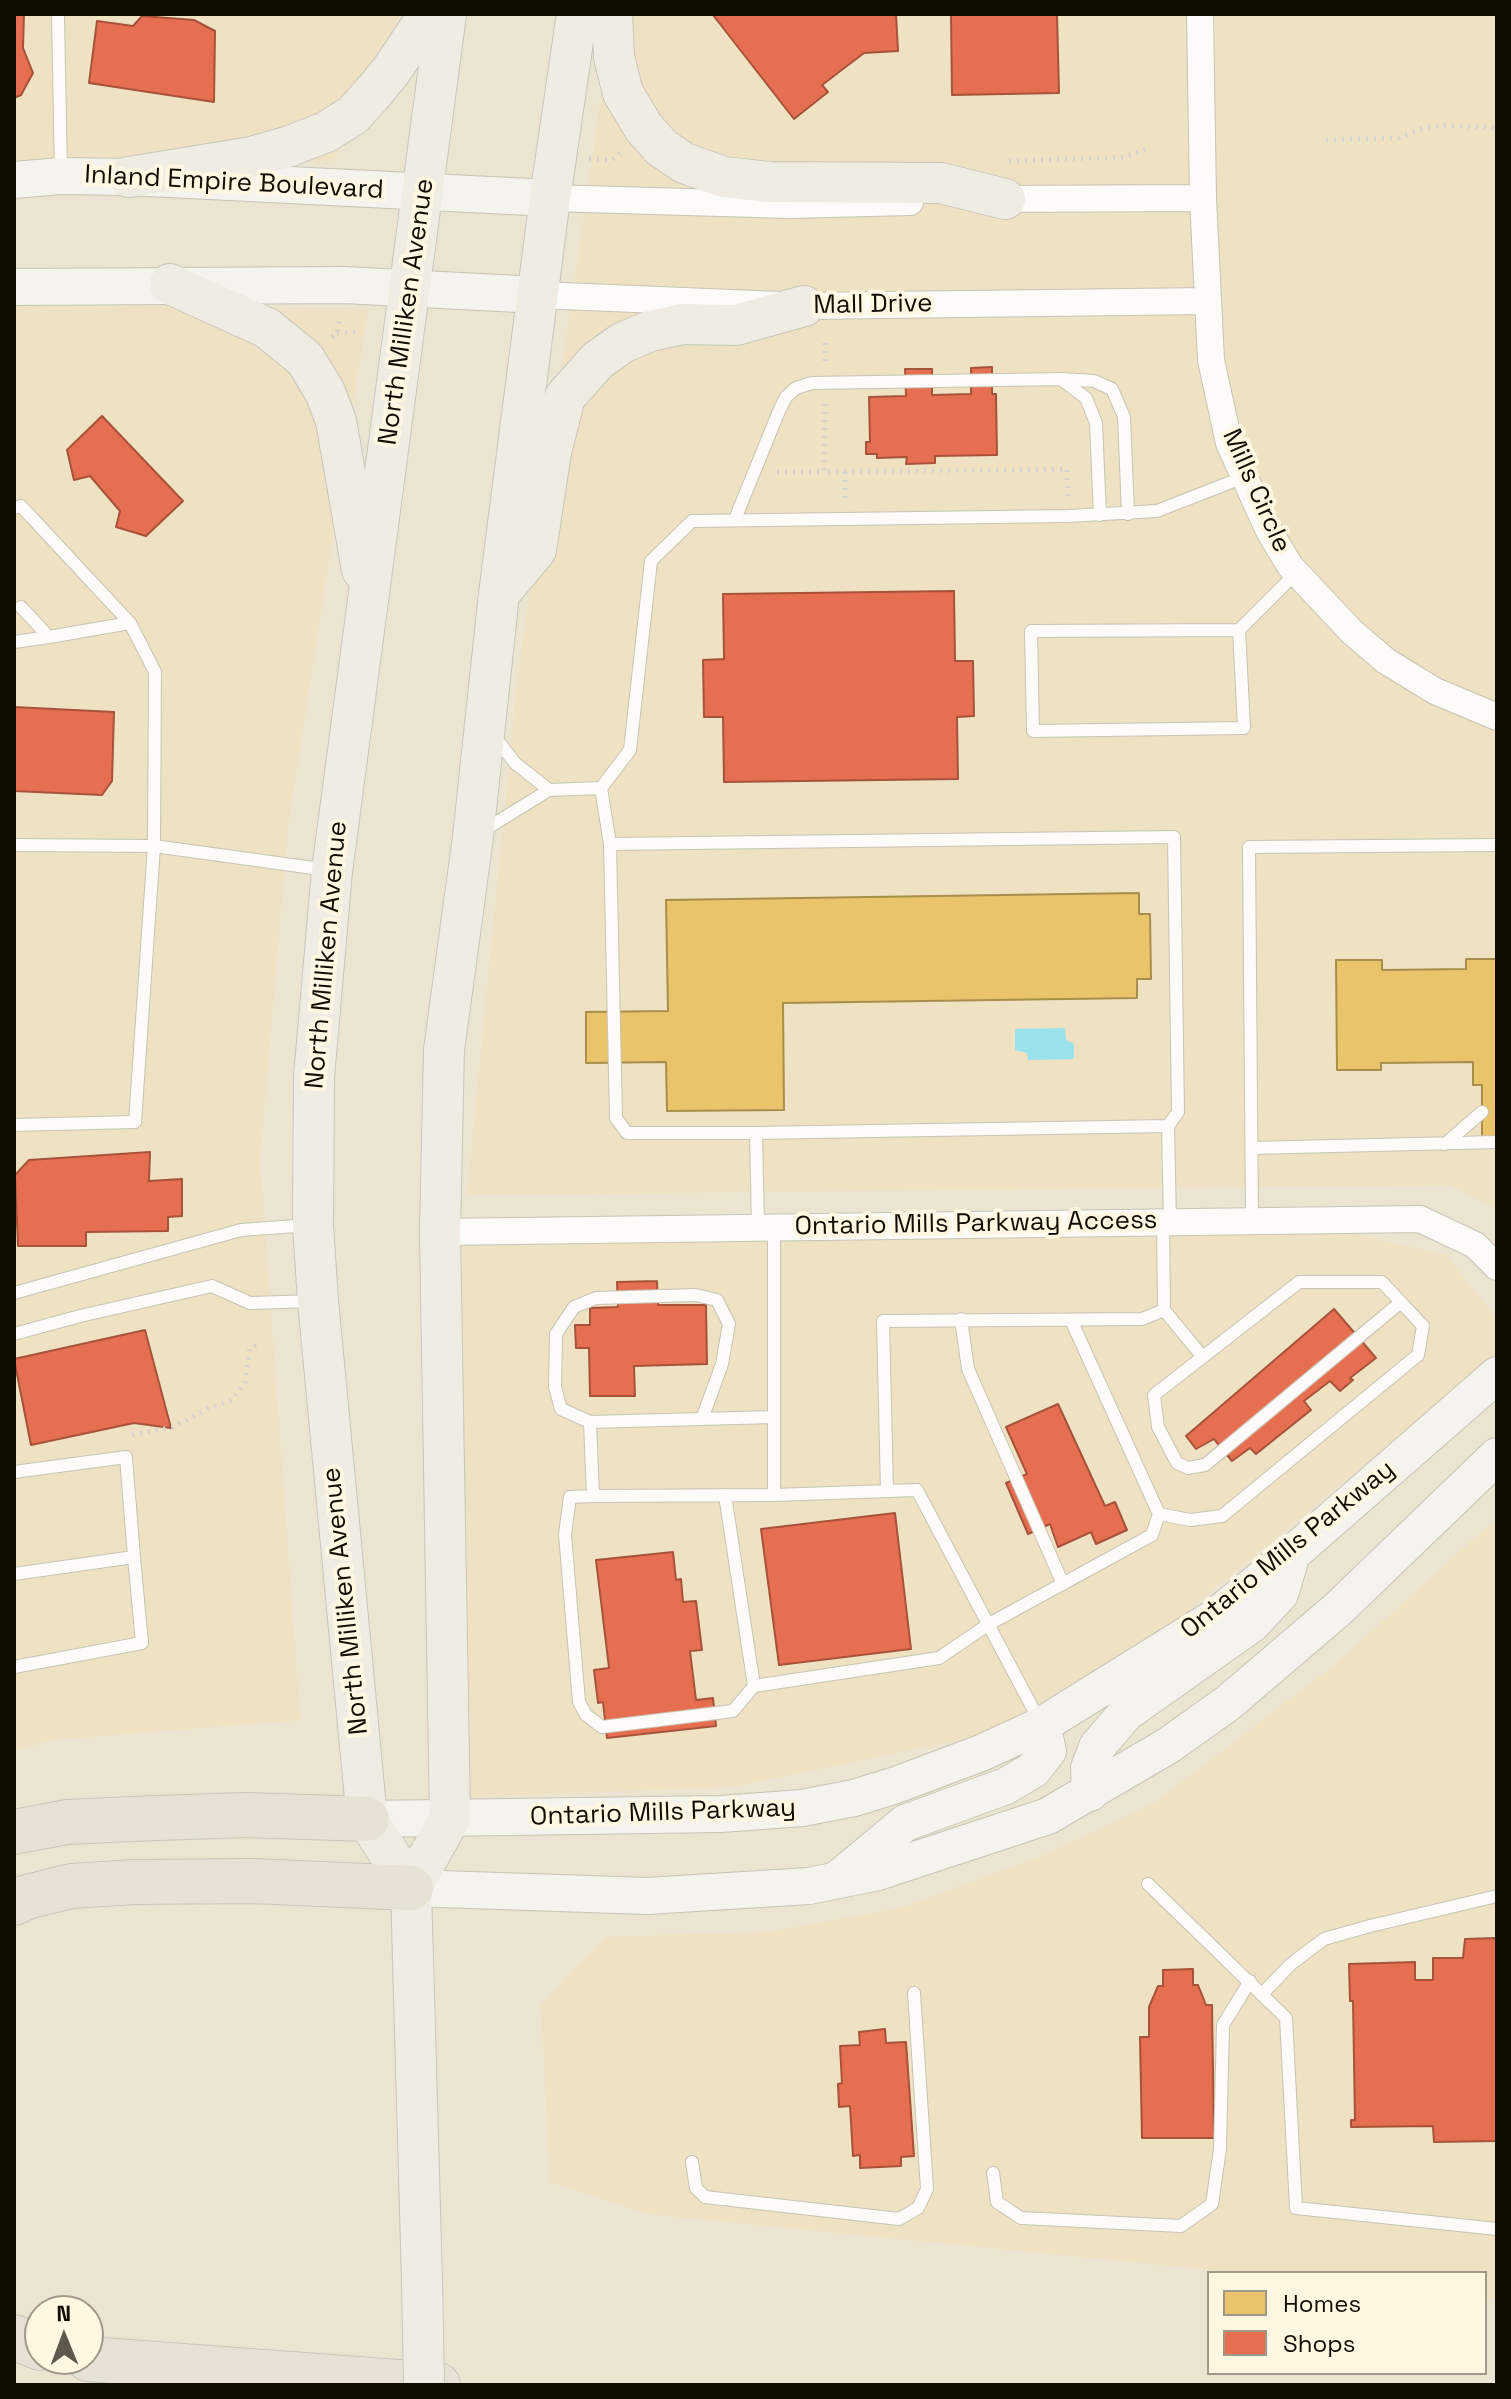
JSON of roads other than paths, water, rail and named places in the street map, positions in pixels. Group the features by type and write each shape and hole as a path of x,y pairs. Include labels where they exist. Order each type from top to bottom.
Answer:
{"highway":[{"path":"14,1832 67,1822 130,1819 245,1815 367,1819"},
{"path":"14,1903 71,1886 135,1882 253,1881 411,1888"},
{"path":"104,2360 438,2385"}],"main road":[{"path":"129,177 252,157 326,132 353,115 371,95 429,14"},
{"name":"North Milliken Avenue","path":"411,1888 367,1819 318,1301 313,1225 314,1077 332,871 446,14"},
{"path":"424,2385 411,1888 450,1818 440,1232 444,1050 473,837 499,594 577,14"},
{"path":"612,14 614,57 623,93 644,128 662,148 684,163 724,177 754,181 941,183 1005,199"},
{"name":"Inland Empire Boulevard","path":"14,180 61,176 129,177 550,198"},
{"path":"170,284 267,328 305,359 325,392 336,421 368,604"},
{"path":"14,287 344,285 538,295"},
{"path":"499,594 536,550 551,452 565,397 598,360 622,343 650,331 683,324 736,325 804,306"},
{"name":"Ontario Mills Parkway","path":"367,1819 721,1814 802,1808 854,1798 981,1753 1042,1725 1214,1618 1497,1375"},
{"path":"411,1888 647,1896 795,1887 878,1872 1048,1816 1169,1745 1228,1703 1338,1609 1497,1456"},
{"path":"1090,1793 1089,1768 1097,1747 1126,1713 1252,1624 1280,1594 1292,1554"},
{"path":"835,1881 905,1823 1006,1786 1033,1770 1048,1751 1042,1725"}],"street":[{"name":"Mills Circle","path":"1200,14 1208,301 1214,374 1229,443 1269,531 1296,573 1352,632 1386,661 1435,691 1497,717"},
{"path":"550,198 789,205 1203,198"},
{"name":"Mall Drive","path":"538,295 804,306 1208,301"},
{"name":"Ontario Mills Parkway Access","path":"440,1232 1420,1219 1475,1245 1497,1267"}],"lane":[{"path":"58,14 61,176"},
{"path":"735,519 786,397 796,388 812,383 1062,379 1094,381 1112,389 1124,417 1128,514"},
{"path":"1062,379 1086,398 1096,423 1100,515"},
{"path":"1168,1126 627,1133 616,1118 610,844 601,788 630,750 651,561 692,521 1128,514 1157,511 1244,477"},
{"path":"14,508 21,506 130,623 155,672 154,846 135,1122 14,1125"},
{"path":"1239,630 1244,728 1033,731 1031,631 1239,630 1296,573"},
{"path":"21,607 49,637"},
{"path":"14,642 130,623"},
{"path":"485,725 515,763 549,790"},
{"path":"473,837 549,790 601,788"},
{"path":"610,844 1174,837 1178,1112 1168,1126 1164,1310 1202,1356"},
{"path":"14,845 154,846 332,871"},
{"path":"1252,1220 1249,847 1497,845"},
{"path":"1445,1144 1482,1112"},
{"path":"756,1133 766,1227 774,1495"},
{"path":"1252,1148 1497,1142"},
{"path":"14,1293 241,1230 313,1225"},
{"path":"1159,1514 1190,1520 1222,1516 1418,1355 1423,1326 1401,1302 1382,1282 1299,1282 1154,1395 1158,1427 1177,1463 1188,1468 1205,1465 1401,1302"},
{"path":"14,1334 212,1286 250,1303 318,1301"},
{"path":"702,1419 722,1364 729,1324 717,1300 696,1295 596,1298 574,1307 556,1334 555,1387 561,1409 590,1422 702,1419 774,1417"},
{"path":"887,1491 883,1321 1142,1319 1164,1310"},
{"path":"961,1319 968,1369 1063,1584"},
{"path":"1042,1725 989,1624 917,1490 570,1497 565,1534 579,1702 586,1715 602,1727 733,1711 754,1686 939,1658 989,1624 1152,1535 1159,1514 1071,1320"},
{"path":"590,1422 593,1496"},
{"path":"14,1472 126,1457 142,1643 14,1667"},
{"path":"725,1495 754,1686"},
{"path":"14,1574 134,1557"},
{"path":"1148,1884 1286,2018 1296,2208 1497,2229"},
{"path":"1263,1993 1291,1964 1324,1939 1497,1896"},
{"path":"993,2173 997,2202 1021,2218 1181,2226 1212,2204 1220,2149 1223,2025 1250,1981"},
{"path":"692,2162 696,2188 705,2197 899,2219 918,2208 927,2189 914,1993"}],"water":[{"path":"1065,1028 1066,1040 1074,1044 1074,1059 1028,1060 1027,1053 1015,1050 1015,1029"}]}
